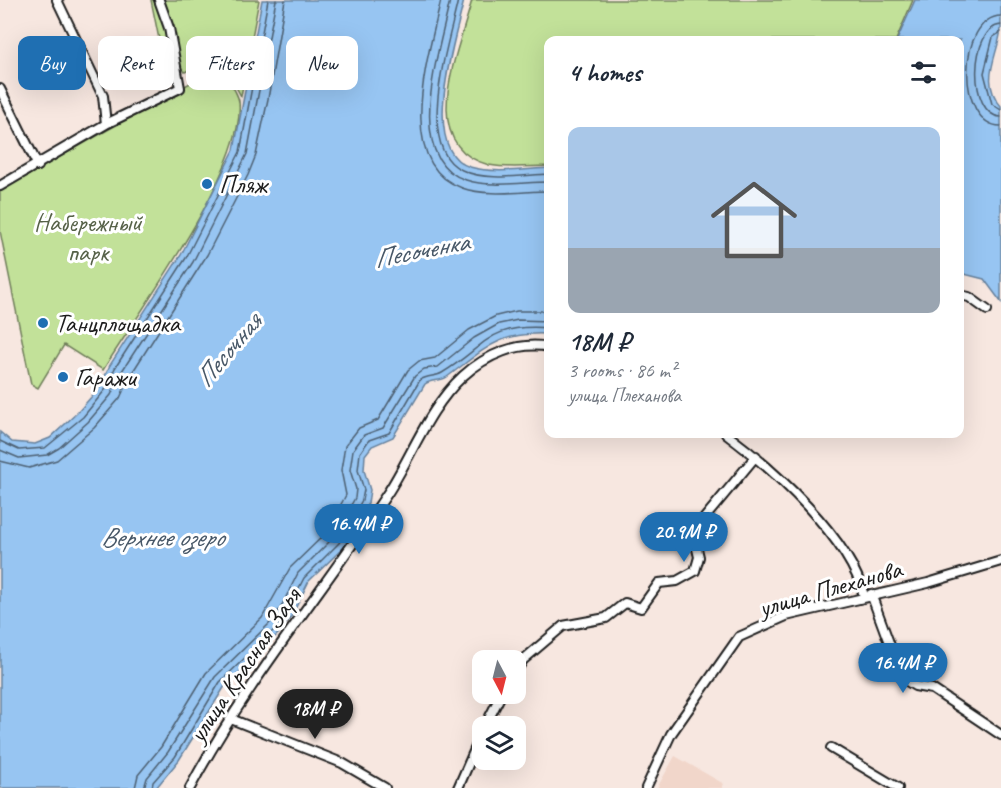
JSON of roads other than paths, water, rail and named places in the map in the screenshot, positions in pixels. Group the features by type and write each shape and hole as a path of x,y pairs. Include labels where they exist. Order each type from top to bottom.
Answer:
{"street":[{"path":"57,0 103,96 106,124"},
{"path":"0,186 38,166 106,124 180,88 169,28 159,0"},
{"path":"0,89 38,166"},
{"path":"964,296 987,310"},
{"name":"улица Красная Заря","path":"190,788 231,719 388,492 450,389 486,358 531,344 544,346"},
{"path":"731,438 756,456 835,540 868,595 902,678 915,686 932,689 1001,735"},
{"path":"526,658 563,626 606,618 625,603 641,608 659,584 677,581 695,571 699,557 693,532 756,456"},
{"name":"улица Плеханова","path":"646,788 671,734 739,637 786,616 868,595 928,583 1001,561"},
{"path":"231,719 342,764 373,785 385,788"},
{"path":"831,748 898,788"},
{"path":"458,788 472,756"}],"water":[{"name":"Верхнее озеро","path":"262,0 464,0 444,91 443,117 446,139 454,157 470,167 499,171 544,168 544,334 505,339 483,350 444,379 425,384 393,437 372,446 365,455 364,470 370,490 368,503 344,547 309,581 291,617 279,633 225,686 179,760 156,788 0,788 0,432 12,442 35,444 50,438 78,412 100,387 110,365 181,255 234,150 245,90 274,90 274,36 255,36"},
{"path":"915,0 1001,0 1001,29 992,68 991,87 1001,106 1001,302 984,279 964,274 964,36 899,36"}],"place":[{"name":"Пляж","path":"207,184"},
{"name":"Танцплощадка","path":"43,323"},
{"name":"Гаражи","path":"63,377"}],"park label":[{"name":"Набережный парк","path":"88,237"}],"water label":[{"name":"Песоченка","path":"421,250"},
{"name":"Песочная","path":"228,350"}]}
